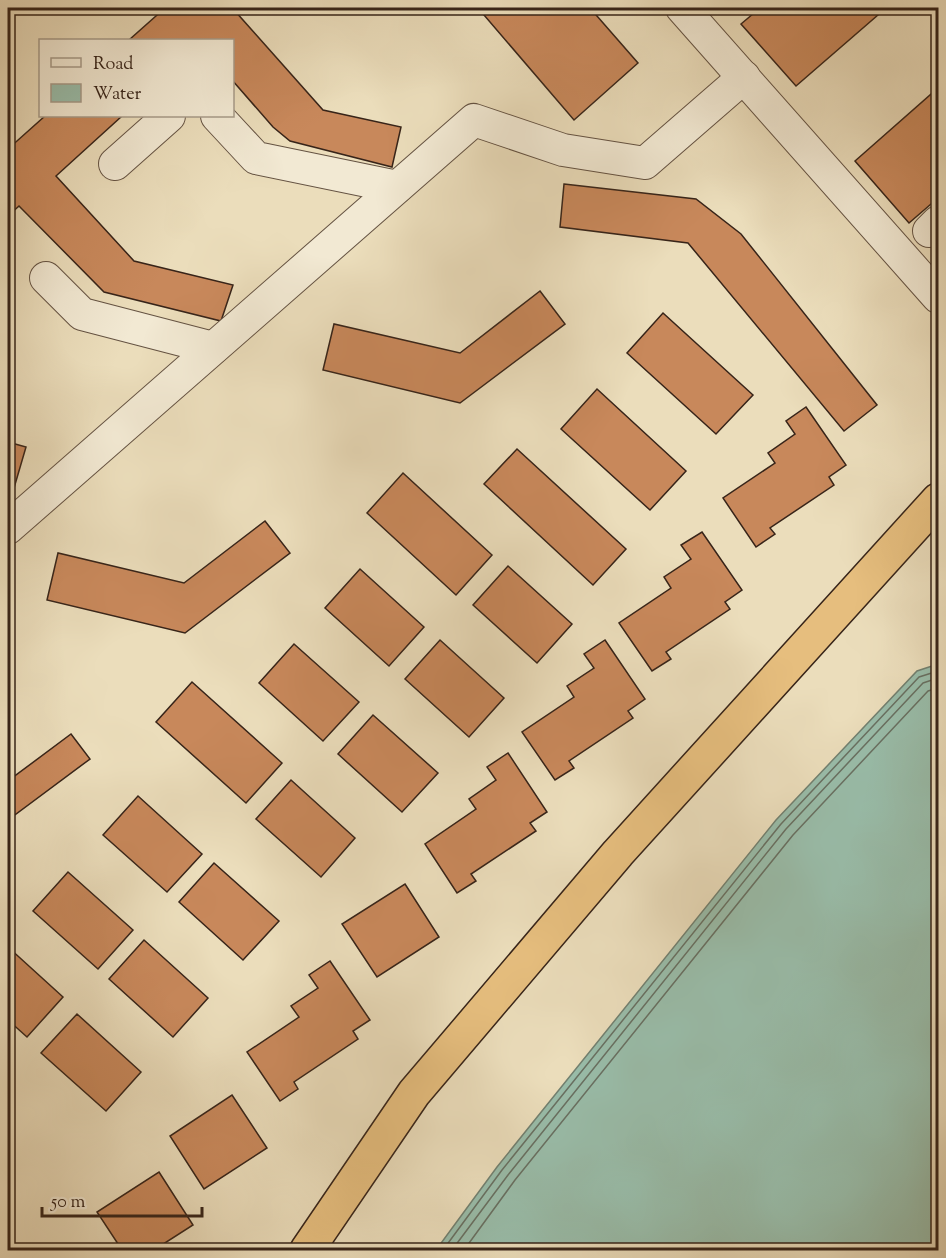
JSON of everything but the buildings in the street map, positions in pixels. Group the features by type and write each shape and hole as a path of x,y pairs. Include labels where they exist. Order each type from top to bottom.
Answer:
{"highway":[{"path":"307,1251 414,1093 618,853 939,500"}],"street":[{"path":"682,8 939,297"},
{"path":"8,528 474,120 563,150 645,163 744,77"},
{"path":"115,164 168,117"},
{"path":"219,117 256,158 397,187"},
{"path":"46,278 82,314 213,348"}],"water":[{"path":"938,664 938,1250 436,1250 497,1167 776,820 917,671"}]}
